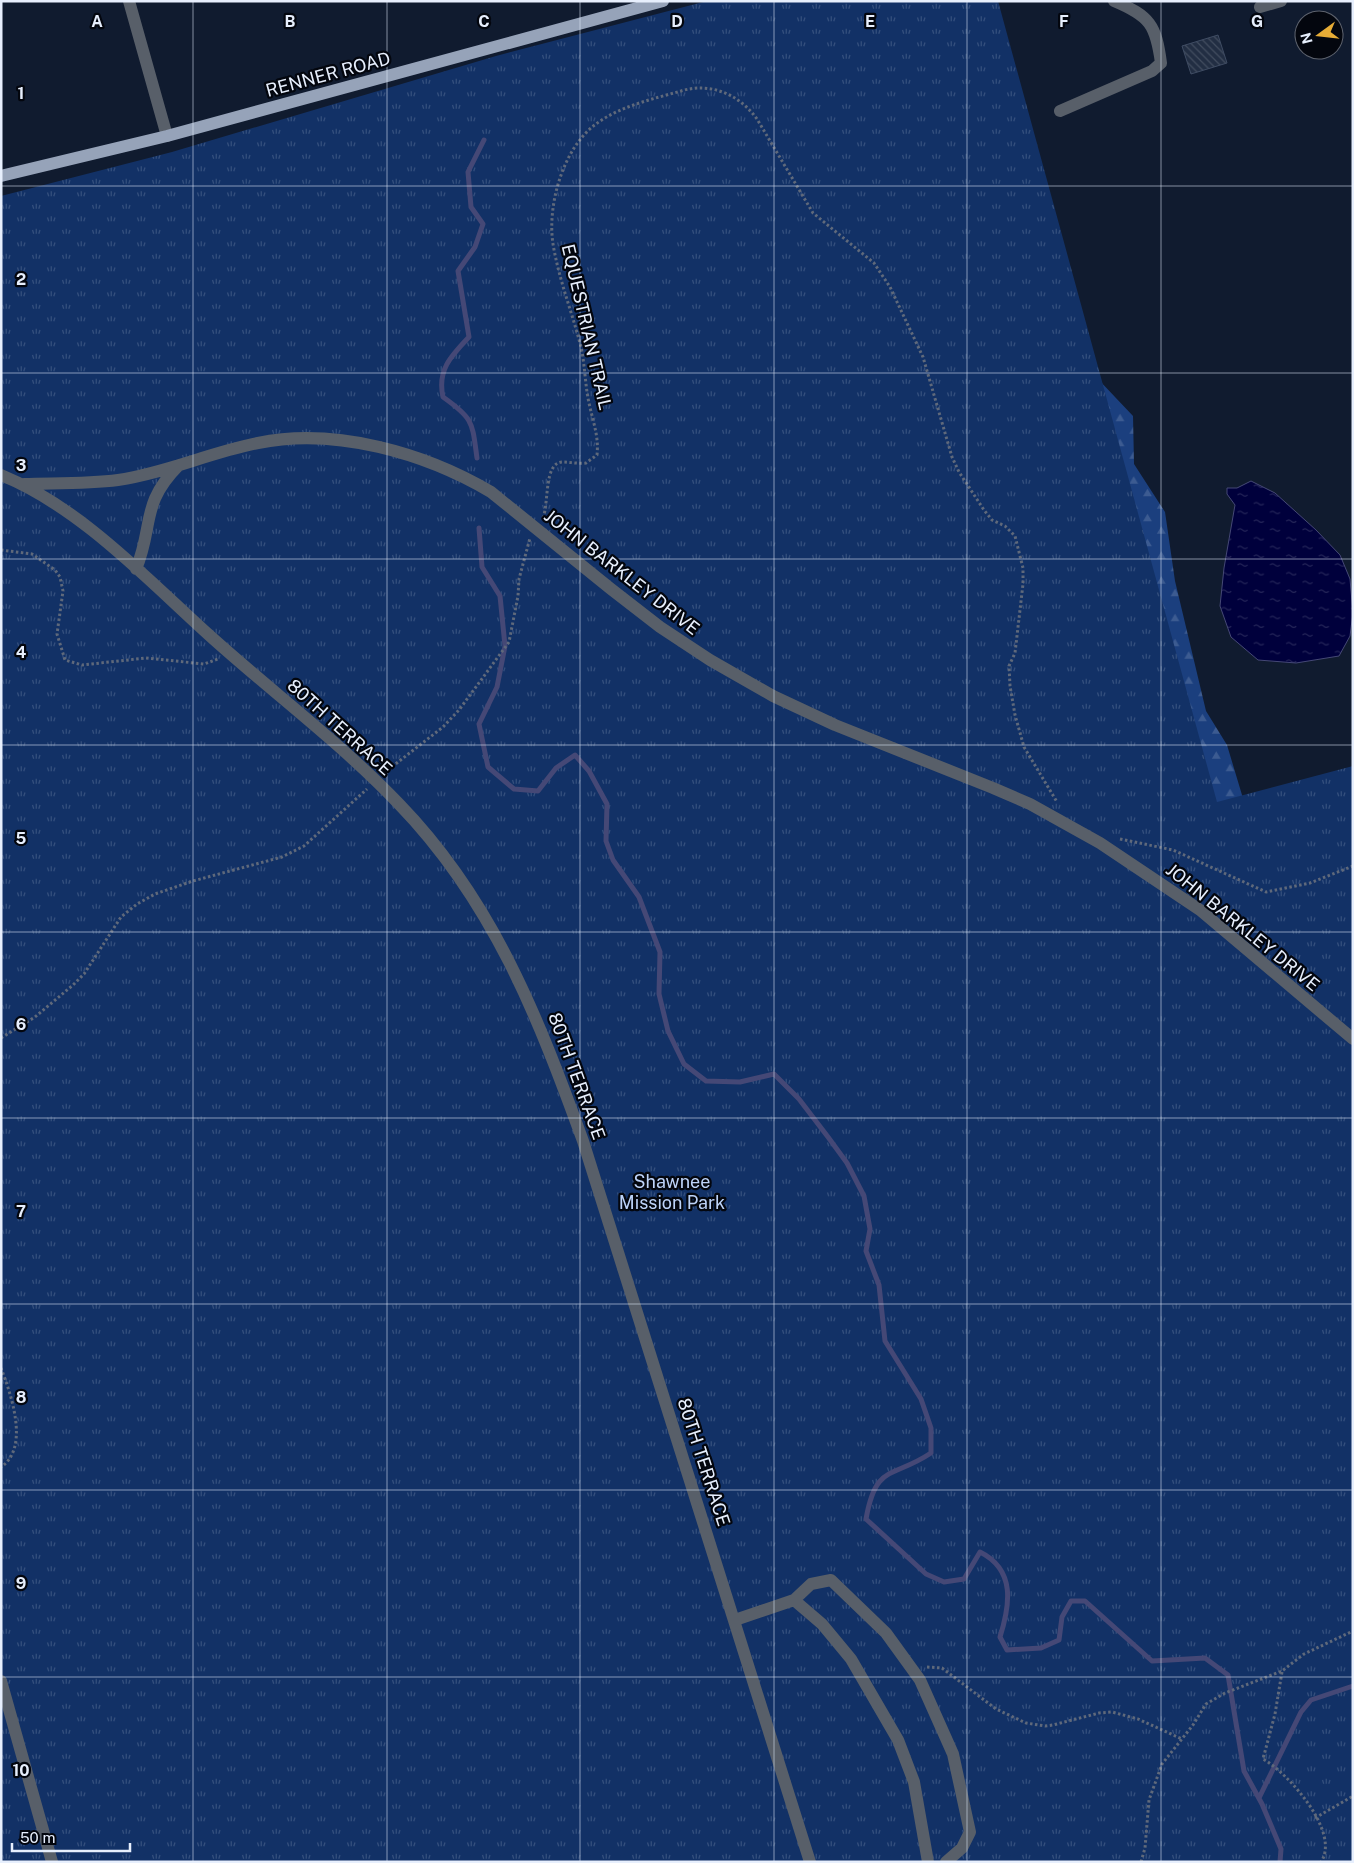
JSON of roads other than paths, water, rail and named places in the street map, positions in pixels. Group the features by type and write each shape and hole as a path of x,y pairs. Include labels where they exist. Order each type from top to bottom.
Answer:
{"main road":[{"name":"RENNER ROAD","path":"1,176 167,136 663,1"}],"street":[{"path":"129,1 167,136"},
{"path":"1060,111 1152,70 1161,63 1158,42 1150,24 1137,11 1114,1"},
{"path":"1260,6 1281,1"},
{"name":"JOHN BARKLEY DRIVE","path":"24,484 93,483 119,480 260,443 295,440 329,440 381,447 428,460 466,476 492,492 660,627 710,660 773,696 835,725 1015,798 1100,843 1200,910 1353,1039"},
{"path":"136,569 144,550 147,523 155,496 166,479 180,464"},
{"path":"1,475 24,484"},
{"name":"80TH TERRACE","path":"24,484 87,527 226,651 315,727 399,804 434,843 474,899 502,946 533,1008 583,1140 810,1862"},
{"path":"735,1620 794,1600 811,1584 831,1580 886,1633 920,1680 953,1754 970,1832 962,1848 946,1862"},
{"path":"794,1600 822,1624 851,1659 898,1740 914,1782 928,1862"},
{"path":"1,1681 52,1862"}],"water":[{"path":"1251,481 1275,493 1316,530 1340,555 1350,579 1353,613 1350,636 1339,656 1296,663 1258,660 1231,637 1220,606 1224,568 1235,505 1227,494 1227,488 1237,488"}],"waterway":[{"path":"477,458 470,422 461,411 443,397 442,379 451,357 469,337 458,271 475,247 483,224 471,207 468,172 484,140"},
{"path":"479,528 482,567 500,596 505,646 497,687 479,724 488,767 514,789 538,791 556,768 575,755 589,771 607,804 606,841 613,860 639,897 660,952 659,994 668,1031 684,1064 706,1081 740,1082 774,1074 799,1099 828,1137 847,1163 864,1196 870,1229 866,1251 879,1285 885,1341 921,1399 931,1428 931,1453 881,1480 870,1501 866,1519 926,1574 944,1582 964,1579 980,1552 992,1560 1000,1568 1005,1578 1007,1589 1008,1601 1000,1637 1007,1650 1041,1648 1059,1640 1062,1617 1071,1601 1085,1601 1152,1661 1205,1658 1228,1675 1244,1771 1262,1804 1281,1849 1280,1862"},
{"path":"1259,1798 1301,1712 1311,1700 1353,1686"}],"park label":[{"name":"Shawnee Mission Park","path":"672,1191"}]}
